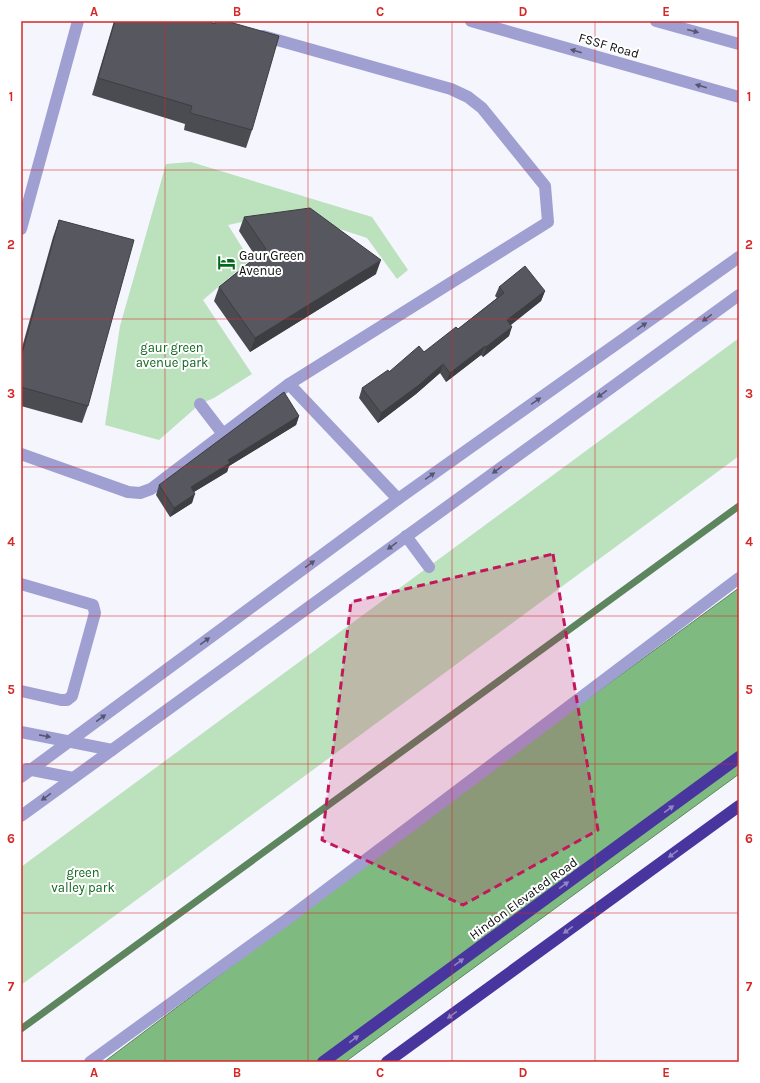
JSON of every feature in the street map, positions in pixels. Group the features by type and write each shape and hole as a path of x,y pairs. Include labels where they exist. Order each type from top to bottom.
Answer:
{"highway":[{"name":"Hindon Elevated Road","path":"322,1062 739,757"},
{"path":"387,1062 739,806"}],"street":[{"path":"21,229 78,21"},
{"path":"209,21 239,30"},
{"name":"FSSF Road","path":"471,21 739,97"},
{"path":"656,21 739,44"},
{"path":"21,454 128,492 140,493 151,489 289,384 548,222 545,186 482,108 468,98 451,89 254,34"},
{"path":"21,777 26,768 69,741 398,499 739,257"},
{"path":"21,816 739,295"},
{"path":"289,384 398,499"},
{"path":"200,404 223,434"},
{"path":"406,536 429,567"},
{"path":"90,1062 286,920 739,578"},
{"path":"21,584 88,603 93,605 95,613 72,696 67,700 61,700 21,691"},
{"path":"21,732 112,750"},
{"path":"26,768 73,778"}],"highlighted area":[{"path":"553,554 598,830 463,905 322,840 351,602"}],"green space":[{"name":"gaur green avenue park","path":"191,162 372,217 408,270 397,279 367,238 288,212 228,225 250,260 203,300 252,374 214,398 200,404 159,440 105,425 120,326 166,164"},
{"name":"green valley park","path":"739,338 739,456 21,985 21,867"}],"shaded area":[{"path":"739,588 739,774 345,1062 104,1062 566,715"}],"building":[{"path":"115,21 206,21 215,24 216,21 226,21 279,36 252,130 190,113 192,106 98,78"},
{"path":"310,208 381,260 255,338 219,287 266,249 244,217"},
{"path":"59,220 134,240 88,406 21,387 21,357"},
{"path":"525,266 545,291 507,320 512,327 450,373 443,364 419,385 381,413 362,388 388,370 389,372 419,346 424,352 456,327 458,329 504,293 499,287"},
{"path":"284,392 299,416 228,460 230,463 191,487 195,494 174,508 159,485"}],"waterway":[{"path":"21,1029 739,506"}],"place":[{"name":"Gaur Green Avenue","path":"226,262"}]}
